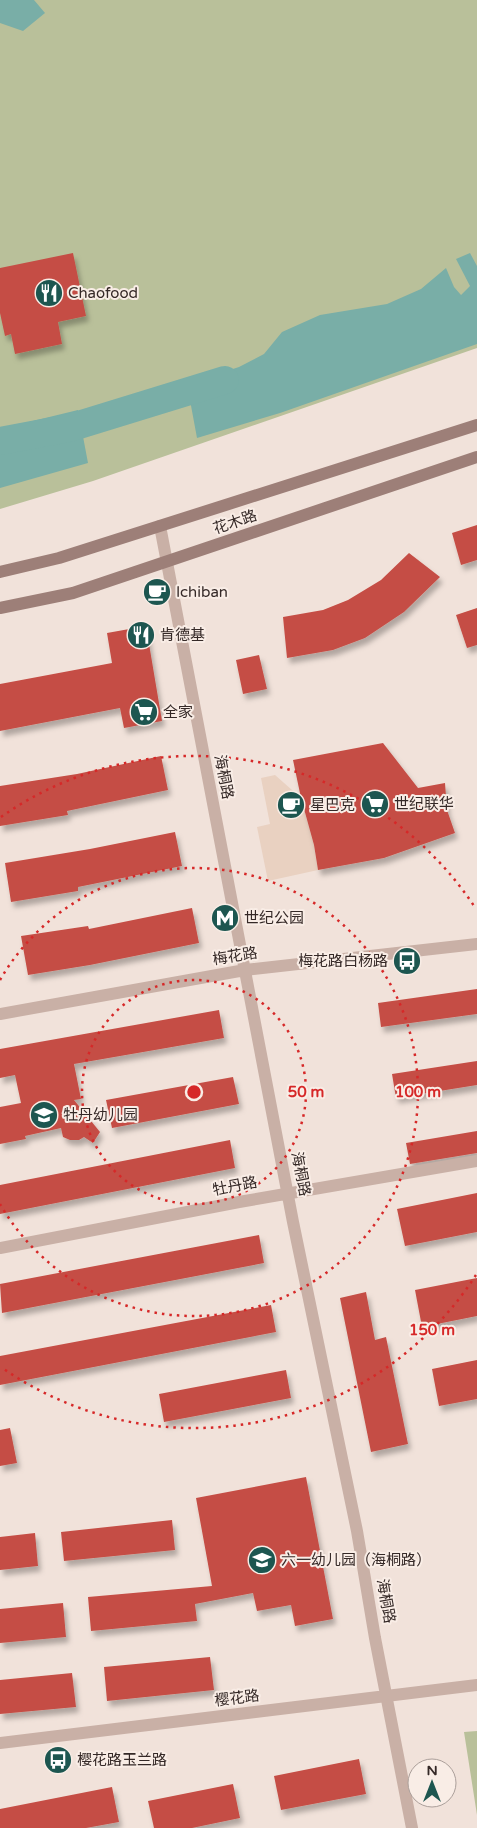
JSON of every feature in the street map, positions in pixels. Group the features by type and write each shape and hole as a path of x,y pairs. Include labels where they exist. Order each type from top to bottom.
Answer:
{"main road":[{"name":"花木路","path":"0,572 59,558 477,425"},
{"name":"花木路","path":"0,608 73,593 477,457"}],"street":[{"name":"海桐路","path":"160,526 288,1193 357,1531 386,1696 412,1828"},
{"name":"梅花路","path":"0,1014 245,970 477,944"},
{"name":"牡丹路","path":"0,1248 288,1193 477,1161"},
{"name":"樱花路","path":"0,1743 477,1685"}],"green space":[{"path":"0,0 477,0 477,348 93,481 0,509"},
{"path":"477,1731 477,1815 464,1732"}],"shaded area":[{"path":"275,775 301,798 314,845 318,870 268,881 257,827 270,824 261,778"}],"water":[{"path":"0,0 34,0 45,13 23,31 0,23"},
{"path":"470,253 477,266 477,344 280,413 197,438 187,384 239,367 264,354 282,332 320,315 387,304 421,289 446,268 454,287 461,295 470,286 456,259"},
{"path":"78,410 88,463 0,488 0,429"}],"building":[{"path":"73,253 86,316 58,322 62,344 15,354 11,334 5,336 0,313 0,268"},
{"path":"477,525 477,560 461,565 452,533"},
{"path":"409,553 440,577 404,612 365,638 333,650 287,658 283,617 323,610 348,600 381,580"},
{"path":"477,608 477,645 467,648 456,615"},
{"path":"146,626 162,721 124,728 120,708 0,731 0,684 112,663 107,633"},
{"path":"259,655 267,689 243,694 236,660"},
{"name":"世纪联华","path":"383,743 418,788 445,783 447,810 455,833 384,858 318,870 314,845 293,760"},
{"path":"161,756 168,790 67,811 68,815 0,826 0,786 77,774"},
{"path":"175,832 182,866 78,887 78,891 11,902 5,863"},
{"path":"192,908 199,943 90,965 28,975 21,936 88,926 89,929"},
{"path":"477,989 477,1014 381,1027 378,1003"},
{"path":"219,1010 224,1038 74,1064 81,1099 74,1100 100,1132 93,1143 84,1137 79,1140 70,1140 63,1137 61,1128 25,1136 26,1139 0,1144 0,1107 21,1103 15,1075 0,1078 0,1049"},
{"path":"477,1061 477,1085 396,1098 392,1074"},
{"path":"233,1077 239,1104 112,1128 106,1100"},
{"path":"477,1131 477,1153 410,1164 406,1143"},
{"path":"230,1140 235,1168 0,1214 0,1185"},
{"path":"477,1193 477,1232 405,1246 397,1209"},
{"path":"259,1235 264,1263 2,1313 0,1284"},
{"path":"477,1278 477,1316 422,1327 415,1290"},
{"path":"366,1292 375,1340 386,1337 408,1444 371,1452 340,1298"},
{"path":"271,1305 276,1332 0,1385 0,1356"},
{"path":"477,1360 477,1399 439,1406 432,1369"},
{"path":"286,1370 291,1398 164,1422 159,1394"},
{"path":"10,1428 17,1463 0,1466 0,1430"},
{"path":"306,1477 333,1619 295,1626 291,1605 257,1611 253,1593 195,1604 197,1621 91,1631 88,1597 212,1586 196,1498"},
{"path":"172,1520 175,1550 64,1561 61,1532"},
{"path":"35,1533 38,1566 0,1570 0,1537"},
{"path":"63,1603 66,1637 0,1643 0,1609"},
{"path":"210,1657 214,1690 107,1701 104,1667"},
{"path":"72,1673 76,1707 0,1714 0,1680"},
{"path":"359,1759 366,1794 281,1810 274,1776"},
{"path":"233,1784 240,1818 192,1828 154,1828 148,1801"},
{"path":"112,1787 119,1822 86,1828 0,1828 0,1809"}],"waterway":[{"path":"0,441 69,428 225,380"}],"place":[{"name":"Chaofood","path":"49,293"},
{"name":"Ichiban","path":"157,592"},
{"name":"肯德基","path":"141,635"},
{"name":"全家","path":"144,712"},
{"name":"世纪联华","path":"375,804"},
{"name":"星巴克","path":"291,805"},
{"name":"世纪公园","path":"225,918"},
{"name":"梅花路白杨路","path":"407,961"},
{"name":"牡丹幼儿园","path":"44,1115"},
{"name":"六一幼儿园（海桐路）","path":"262,1560"},
{"name":"樱花路玉兰路","path":"58,1760"}]}
